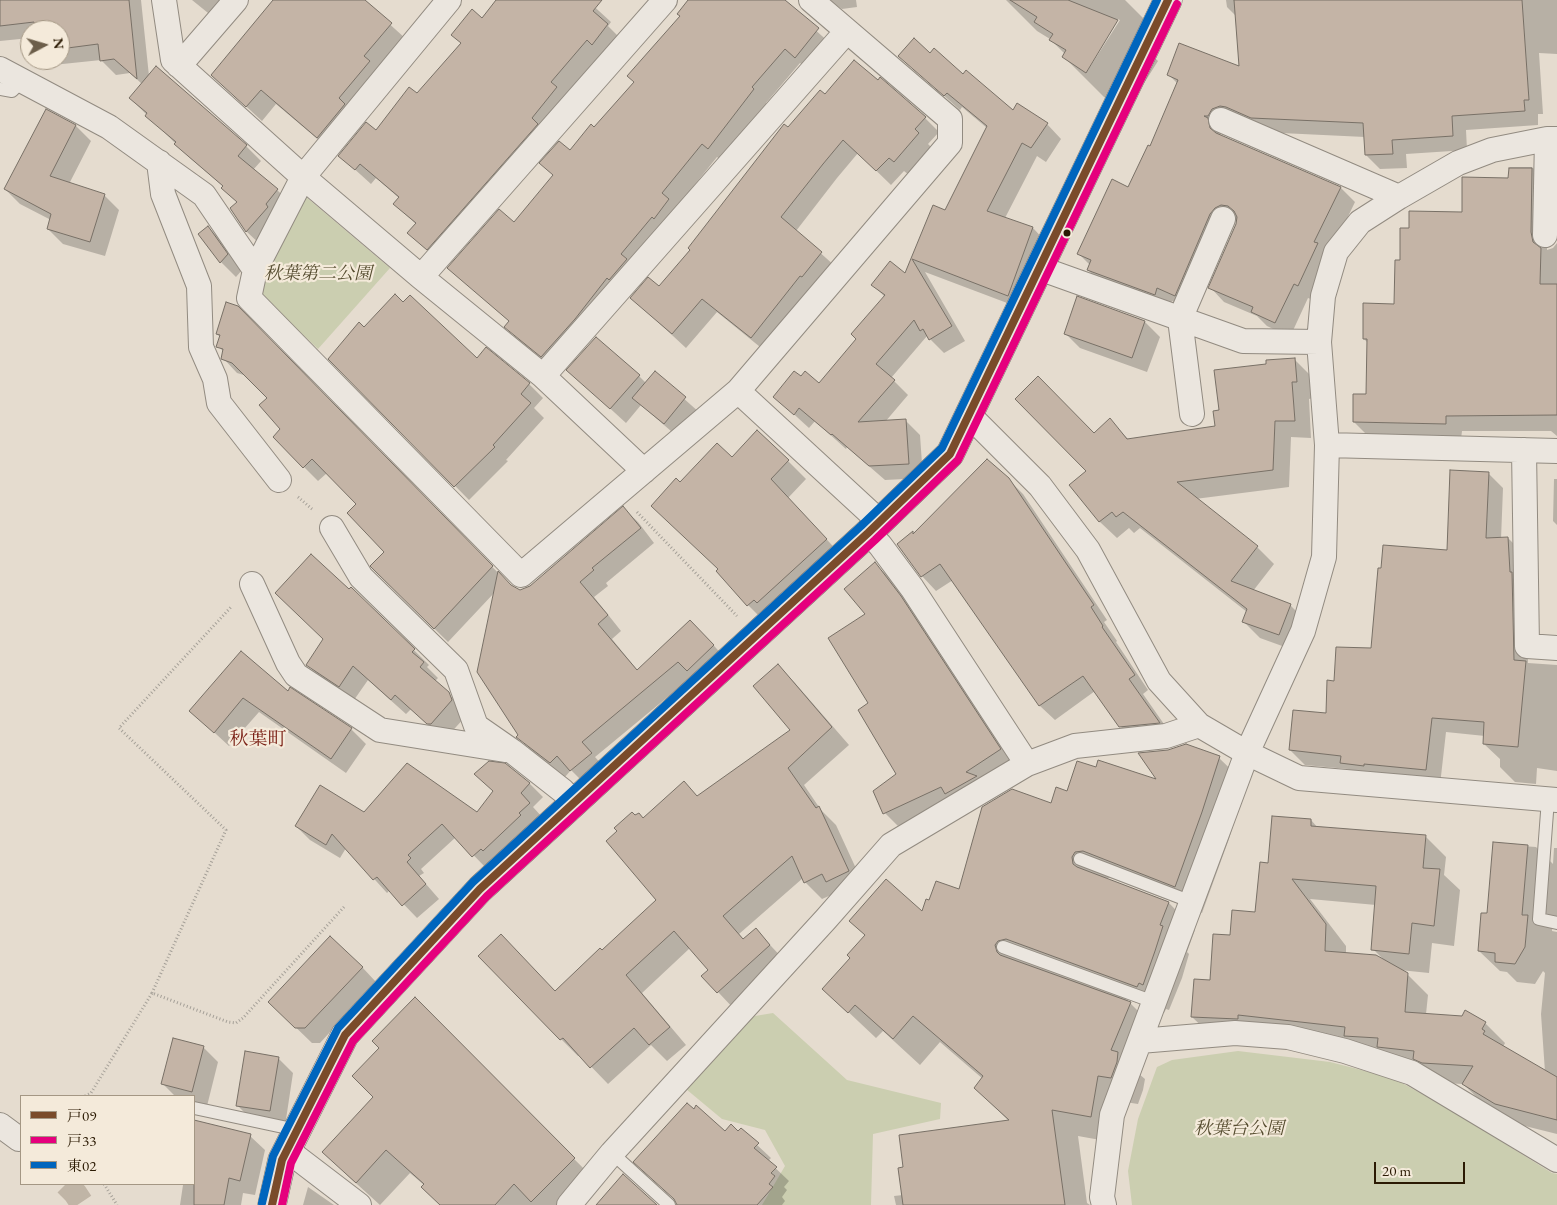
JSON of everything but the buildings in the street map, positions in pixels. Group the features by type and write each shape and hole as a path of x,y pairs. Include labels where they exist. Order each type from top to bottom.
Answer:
{"street":[{"path":"164,0 173,60 302,177 543,376 644,471"},
{"path":"180,66 236,0"},
{"path":"449,0 302,177 255,270 249,298 521,575 738,391 950,143 950,118 811,0"},
{"path":"421,277 665,0"},
{"path":"272,1205 282,1160 345,1035 480,889 874,527 950,454 1168,0"},
{"path":"543,376 847,31"},
{"path":"0,69 109,128 204,195 255,270"},
{"path":"1221,120 1399,197"},
{"path":"1104,1205 1102,1197 1112,1115 1247,753 1303,631 1324,557 1327,445 1319,342 1323,296 1336,252 1360,222 1458,163 1492,150 1552,139 1545,235"},
{"path":"159,162 163,194 199,286 201,348 215,379 219,403 279,480"},
{"path":"1192,414 1180,318 1223,219"},
{"path":"1039,268 1243,341 1319,342"},
{"path":"738,391 874,527 880,545 912,588 1028,764"},
{"path":"969,415 1040,486 1088,550 1159,681 1199,725 1247,753 1299,778 1553,800"},
{"path":"1327,445 1557,451"},
{"path":"1524,450 1527,646 1557,648"},
{"path":"332,528 361,577 456,670 476,726 512,751 563,791 574,803"},
{"path":"252,584 288,663 296,674 380,730 512,751"},
{"path":"568,1205 612,1153 826,919 891,845 1028,764 1075,746 1166,736 1199,725"},
{"path":"1140,1041 1235,1033 1288,1037 1345,1051 1412,1073 1557,1160"},
{"path":"0,1125 19,1139"},
{"path":"292,1140 360,1205"}],"lane":[{"path":"0,88 12,91 23,80"},
{"path":"1553,800 1539,919 1557,923"},
{"path":"1080,859 1192,902"},
{"path":"1003,947 1154,1002"},
{"path":"195,1108 292,1140"},
{"path":"612,1153 669,1205"}],"path":[{"path":"279,480 332,528"},
{"path":"618,492 756,636"},
{"path":"87,1095 91,1093 152,993 226,830 119,728 252,584"},
{"path":"152,993 228,1022 236,1022 243,1018 344,908"},
{"path":"105,1185 117,1205"}],"green space":[{"name":"秋葉第二公園","path":"299,191 390,268 318,349 260,294 267,269"},
{"path":"773,1013 847,1080 941,1103 940,1119 873,1134 871,1205 762,1205 785,1166 765,1130 722,1119 686,1089 749,1017"},
{"name":"秋葉台公園","path":"1238,1051 1330,1062 1393,1078 1449,1109 1552,1173 1557,1174 1557,1205 1132,1205 1128,1171 1138,1119 1157,1067 1172,1060"}],"tunnel":[{"path":"67,1185 83,1205"}],"transit line":[{"name":"東02","path":"262,1203 273,1156 338,1028 473,882 861,526 942,448 1157,0"},
{"name":"戸09","path":"272,1205 282,1160 345,1035 480,889 868,533 950,454 1168,0"},
{"name":"戸33","path":"282,1205 291,1163 353,1041 487,896 875,540 958,460 1177,4"}],"district":[{"name":"秋葉町","path":"258,740"}]}
